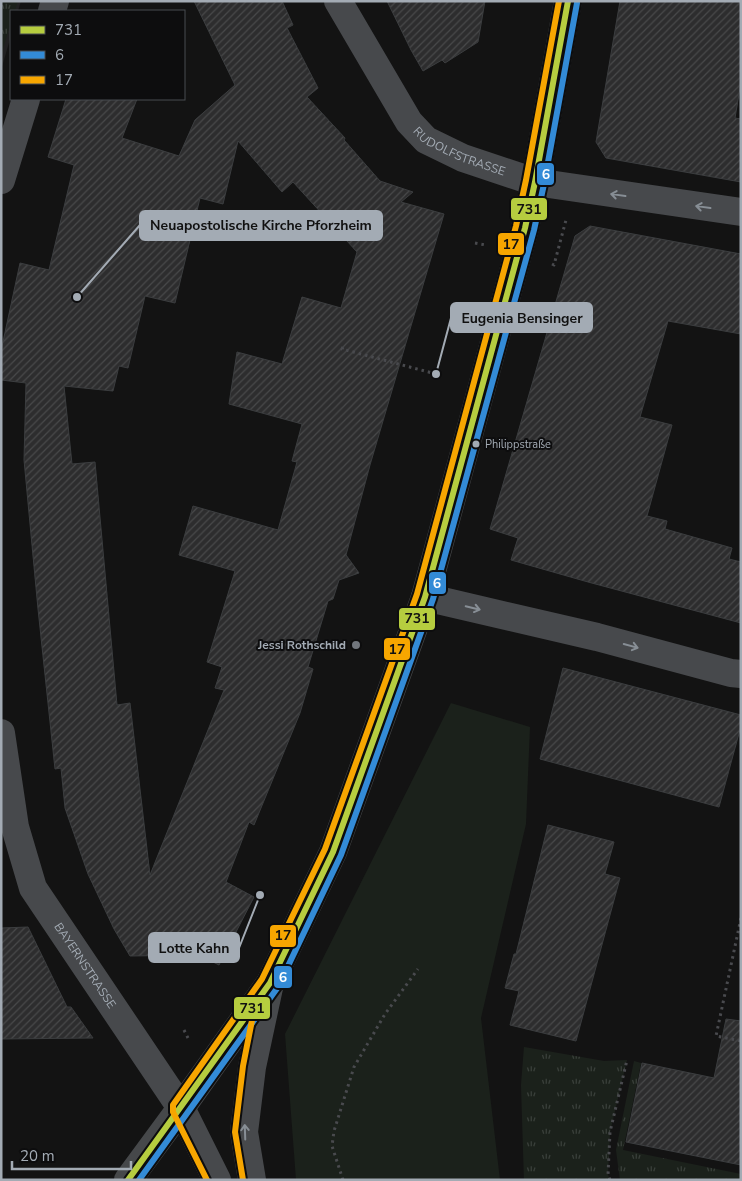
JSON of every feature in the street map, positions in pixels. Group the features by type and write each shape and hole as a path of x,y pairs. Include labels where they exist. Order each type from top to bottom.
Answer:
{"main road":[{"path":"128,1180 270,983 332,852 425,597 507,296 535,182 568,1"}],"street":[{"name":"RUDOLFSTRASSE","path":"338,1 409,122 426,140 463,158 535,182 741,212"},
{"path":"1,180 26,100"},
{"path":"425,597 597,637 731,673 741,674"},
{"name":"BAYERNSTRASSE","path":"1,733 15,827 33,888 181,1108 217,1180"},
{"path":"252,1180 244,1132 252,1067 270,983"}],"path":[{"path":"343,347 342,349 436,374"},
{"path":"741,918 716,1036 741,1041"},
{"path":"343,1180 332,1146 334,1131 354,1067 385,1014 418,969"},
{"path":"610,1180 608,1175 610,1132 627,1060"}],"shaded area":[{"path":"1,1 21,1 18,10 10,10 10,39 1,70"}],"green space":[{"path":"1,1 18,1 15,10 10,10 10,26 1,56"},
{"path":"451,703 530,727 526,824 481,1018 500,1180 296,1180 285,1034"},
{"path":"524,1047 604,1061 627,1060 610,1132 608,1175 610,1180 524,1180 521,1085"},
{"path":"634,1061 641,1063 623,1150 741,1174 741,1180 620,1180 616,1150"}],"building":[{"path":"194,1 282,1 293,25 287,28 318,88 307,97 345,138 344,140 380,181 413,192 401,202 444,214 370,465 346,555 359,573 339,580 333,599 328,601 308,667 313,669 300,713 254,825 249,822 226,882 254,897 219,965 199,955 130,956 114,929 88,874 65,808 61,768 55,769 24,460 26,383 1,380 1,351 20,263 49,270 74,165 48,157 66,100 137,100 122,138 179,156 195,120 235,85","holes":["238,141 282,192 293,182 357,252 341,308 302,297 282,364 237,352 229,404 302,424 292,461 297,462 278,530 193,506 179,555 235,571 207,662 222,667 215,688 224,690 150,875 130,703 117,705 95,462 72,464 64,386 113,391 119,366 128,368 145,296 175,303 200,198 223,204"]},
{"path":"387,1 485,1 478,42 445,63 442,60 423,71"},
{"path":"620,1 741,1 741,82 735,118 741,119 741,182 606,158 596,142"},
{"path":"590,226 741,254 741,334 668,321 640,417 672,425 647,516 667,521 665,529 732,548 729,559 741,562 741,623 511,560 518,538 490,529 575,236"},
{"path":"563,668 741,715 741,726 719,807 540,759"},
{"path":"548,825 614,842 605,874 620,878 576,1041 510,1025 519,991 505,988 514,954 516,954"},
{"path":"28,927 67,1007 71,1007 93,1038 1,1039 1,928"},
{"path":"726,1019 741,1021 741,1165 626,1142 642,1063 714,1078"}],"transit line":[{"name":"17","path":"207,1180 173,1112 173,1105 262,979 325,849 417,594 516,226 559,1"},
{"name":"731","path":"128,1180 270,983 333,852 425,597 525,228 568,1"},
{"name":"6","path":"139,1180 278,987 341,855 433,599 534,230 577,3"},
{"name":"17","path":"243,1180 235,1132 243,1066 256,1000"}],"place":[{"name":"Neuapostolische Kirche Pforzheim","path":"77,297"},
{"name":"Eugenia Bensinger","path":"436,374"},
{"name":"Philippstraße","path":"476,444"},
{"name":"Jessi Rothschild","path":"356,645"},
{"name":"Lotte Kahn","path":"260,895"}]}
